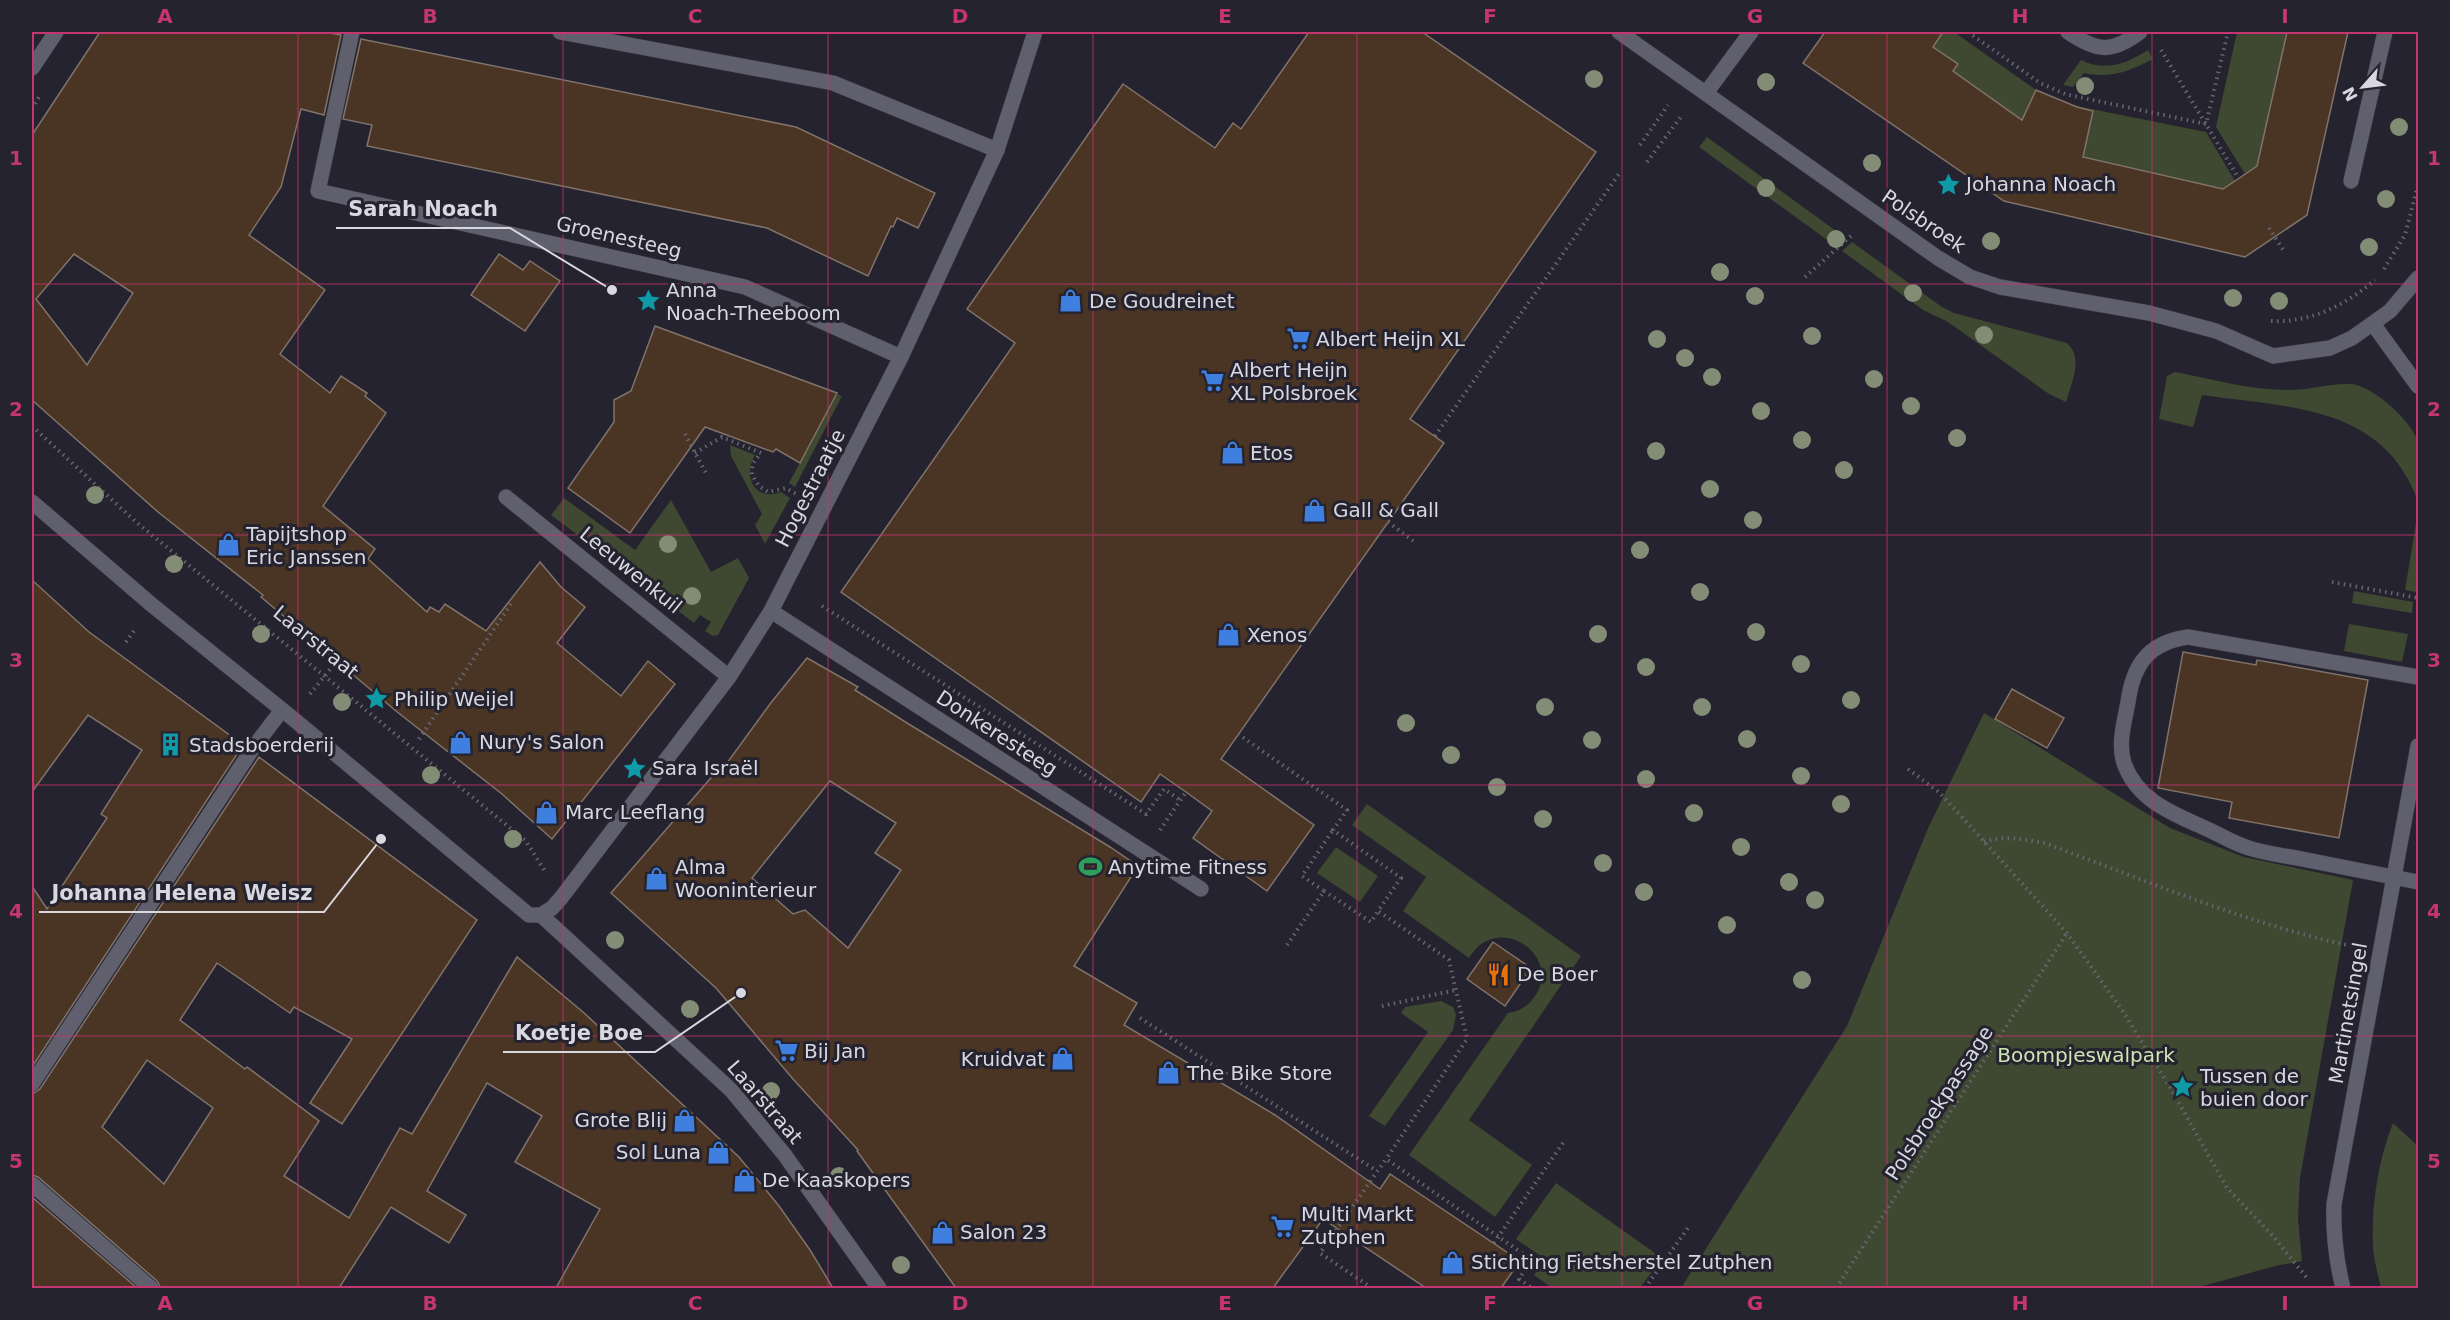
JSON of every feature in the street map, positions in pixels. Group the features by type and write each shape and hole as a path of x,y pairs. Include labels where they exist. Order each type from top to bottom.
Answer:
{"street":[{"path":"32,68 56,32"},
{"name":"Groenesteeg","path":"352,32 318,191 745,287 901,357"},
{"path":"560,32 833,83 997,150"},
{"name":"Hogestraatje","path":"541,915 561,898 729,677 771,611 901,357 997,150 1035,32"},
{"name":"Polsbroek","path":"1619,32 1938,258 1970,277 2000,287 2149,314 2216,330 2274,356 2330,348 2352,338 2373,324 2405,296 2418,278"},
{"path":"1706,93 1751,32"},
{"path":"2068,32 2085,43 2100,48 2115,47 2140,32"},
{"path":"2351,181 2385,32"},
{"path":"2373,324 2418,386"},
{"name":"Leeuwenkuil","path":"506,497 729,677"},
{"name":"Laarstraat","path":"32,502 152,605 529,915 541,915 731,1090 784,1154 879,1288"},
{"name":"Donkeresteeg","path":"771,611 1201,889"},
{"path":"2418,677 2188,637 2176,639 2148,654 2137,666 2121,744 2129,775 2146,797 2162,808 2248,848 2418,882"},
{"path":"32,1084 253,748 286,713"},
{"name":"Martinetsingel","path":"2343,1288 2333,1232 2334,1204 2418,746"},
{"path":"32,1184 151,1288"}],"path":[{"path":"1968,32 2040,83 2065,94 2206,124"},
{"path":"2206,124 2228,32"},
{"path":"2157,44 2239,179"},
{"path":"1647,162 1682,115 1706,93"},
{"path":"1640,145 1668,105"},
{"path":"1435,436 1621,171"},
{"path":"2269,321 2308,318 2324,313 2362,291 2375,280 2390,261 2404,235 2418,185"},
{"path":"2269,228 2284,251"},
{"path":"1804,277 1851,236"},
{"name":"Laarstraat","path":"32,426 136,522 526,841 561,898"},
{"path":"685,434 706,473"},
{"path":"695,453 722,437 761,453 753,463 752,469 752,475 759,486 763,490 774,492 786,488 799,496"},
{"path":"1388,522 1416,543"},
{"path":"2332,582 2418,598"},
{"path":"785,583 1146,814 1164,789 1180,800"},
{"path":"419,739 511,604"},
{"path":"286,713 332,667"},
{"path":"1238,734 1347,810 1333,830 1302,876 1371,922 1401,878 1333,830"},
{"path":"1908,769 1940,794 2067,933 2124,1012 2227,1188 2272,1235 2307,1278"},
{"path":"1170,815 1186,792"},
{"path":"1984,842 1994,838 2013,837 2044,843 2265,924 2353,946"},
{"path":"1287,945 1324,891"},
{"path":"1372,1288 1320,1253 1467,1039 1449,960 1378,912"},
{"name":"Polsbroekpassage","path":"1836,1288 2067,933"},
{"path":"1382,1006 1456,990"},
{"path":"1140,1018 1377,1171"},
{"path":"1494,1243 1565,1140"},
{"path":"1386,1159 1532,1260 1519,1279 1532,1288"},
{"path":"1646,1288 1688,1228"}],"green space":[{"path":"1870,32 1954,32 2036,90 2071,105 2206,132 2235,181 2219,192 2206,189 2206,185 2048,149 1971,102"},
{"path":"2237,32 2287,32 2261,150 2261,163 2245,174 2216,127"},
{"path":"2148,50 2153,59 2136,67 2112,74 2084,73 2073,87 2063,85 2081,60 2090,64 2115,65"},
{"path":"1707,137 1843,236 1834,245 1699,147"},
{"path":"1852,242 1942,307 1954,313 2067,343 2075,356 2075,371 2066,402 2049,394 1948,322 1923,310 1842,251"},
{"path":"2175,372 2274,390 2351,384 2360,386 2380,397 2400,415 2414,434 2418,442 2420,462 2418,501 2402,469 2381,445 2357,428 2329,416 2267,403 2202,395 2193,427 2159,419 2167,376"},
{"path":"837,394 842,396 795,487 789,483"},
{"path":"730,445 755,455 750,471 753,485 757,490 771,494 781,492 790,498 765,544 755,525 762,514 731,456"},
{"path":"564,498 635,550 671,500 711,572 738,558 749,578 718,635 713,636 705,631 711,622 700,615 694,623 551,515"},
{"path":"2418,511 2418,577 2416,592 2405,590"},
{"path":"2354,591 2413,602 2412,613 2352,603"},
{"path":"2349,624 2408,634 2402,662 2344,651"},
{"name":"Boompjeswalpark","path":"1984,713 2170,828 2244,857 2353,880 2300,1178 2298,1218 2302,1261 2275,1266 2196,1288 1681,1288 1847,1026 1929,826"},
{"path":"1367,804 1581,956 1469,1120 1532,1165 1495,1217 1409,1155 1508,1013 1522,1009 1532,1000 1541,984 1541,969 1535,955 1524,945 1511,939 1496,938 1481,944 1469,958 1403,911 1426,877 1352,825"},
{"path":"1336,847 1378,876 1360,902 1317,873"},
{"path":"1441,1001 1453,1007 1456,1015 1453,1030 1385,1126 1369,1116 1428,1032 1401,1013 1405,1007"},
{"path":"2393,1123 2418,1146 2418,1288 2381,1288 2374,1257 2373,1216 2377,1184 2383,1152"},
{"path":"1556,1183 1662,1258 1640,1288 1552,1288 1534,1275 1545,1259 1516,1239"}],"building":[{"path":"100,32 325,32 341,35 324,115 301,109 281,187 249,235 325,290 280,354 330,393 341,376 367,393 365,396 386,413 323,506 375,549 368,559 427,612 430,607 439,612 445,604 486,631 540,562 561,587 585,607 557,643 621,696 648,661 675,684 552,839 502,794 396,711 261,597 263,595 158,512 32,400 32,135","holes":["74,254 133,293 87,365 36,299"]},
{"name":"Albert Heijn XL Polsbroek","path":"1309,32 1422,32 1596,152 1410,419 1444,443 1221,759 1314,825 1267,891 1193,838 1212,811 1186,792 1160,774 1141,802 841,592 1015,343 967,309 1123,84 1215,148 1233,123 1241,129"},
{"path":"1825,32 1943,32 1933,47 1958,64 1953,71 2022,120 2036,90 2093,111 2083,157 2223,189 2257,166 2287,32 2348,32 2307,215 2245,257 2004,201 1803,63"},
{"path":"361,39 796,127 935,193 918,228 897,218 868,276 767,228 367,146 372,125 343,119"},
{"path":"499,254 523,270 530,261 560,281 525,331 471,295"},
{"path":"655,326 837,393 800,463 776,449 773,452 705,427 630,533 568,488 614,422 614,400 631,391"},
{"path":"32,580 89,632 243,745 32,1067 32,886 47,909 107,818 101,814 142,750 88,715 32,792"},
{"path":"2183,652 2256,665 2257,660 2368,680 2339,838 2229,818 2232,802 2158,788"},
{"path":"807,658 858,687 855,690 1138,866 1074,966 1137,1003 1124,1025 1275,1115 1380,1189 1390,1174 1520,1261 1501,1288 1426,1288 1323,1219 1273,1288 956,1288 858,1150 793,1079 716,988 611,893 716,772 719,774","holes":["830,781 896,823 875,853 901,870 848,948 805,910 793,914 752,878"]},
{"path":"2012,689 2064,718 2047,748 1995,719"},
{"path":"259,757 477,920 342,1124 310,1103 352,1039 294,1007 290,1013 217,963 180,1020 319,1121 284,1176 349,1218 400,1128 412,1134 517,957 583,1012 739,1157 779,1206 833,1288 556,1288 600,1209 515,1162 542,1116 487,1083 427,1191 466,1215 449,1243 391,1207 339,1288 161,1288 157,1281 38,1177 32,1175 32,1094 40,1089","holes":["147,1060 213,1108 164,1184 102,1127"]},
{"path":"1493,942 1531,968 1505,1006 1467,979"},
{"path":"32,1197 137,1288 32,1288"}],"place":[{"name":"Johanna Noach","path":"1948,184"},
{"name":"Sarah Noach","path":"612,290"},
{"name":"Anna Noach-Theeboom","path":"648,301"},
{"name":"De Goudreinet","path":"1071,301"},
{"name":"Albert Heijn XL","path":"1298,339"},
{"name":"Albert Heijn XL Polsbroek","path":"1212,381"},
{"name":"Etos","path":"1232,453"},
{"name":"Gall & Gall","path":"1315,510"},
{"name":"Tapijtshop Eric Janssen","path":"228,545"},
{"name":"Xenos","path":"1229,635"},
{"name":"Philip Weijel","path":"376,699"},
{"name":"Nury's Salon","path":"461,742"},
{"name":"Stadsboerderij","path":"171,745"},
{"name":"Sara Israël","path":"634,768"},
{"name":"Marc Leeflang","path":"547,812"},
{"name":"Johanna Helena Weisz","path":"381,839"},
{"name":"Anytime Fitness","path":"1090,867"},
{"name":"Alma Wooninterieur","path":"657,878"},
{"name":"De Boer","path":"1499,974"},
{"name":"Koetje Boe","path":"741,993"},
{"name":"Bij Jan","path":"786,1051"},
{"name":"Kruidvat","path":"1063,1059"},
{"name":"The Bike Store","path":"1169,1073"},
{"name":"Tussen de buien door","path":"2182,1087"},
{"name":"Grote Blij","path":"685,1120"},
{"name":"Sol Luna","path":"719,1152"},
{"name":"De Kaaskopers","path":"744,1180"},
{"name":"Multi Markt Zutphen","path":"1283,1226"},
{"name":"Salon 23","path":"942,1232"},
{"name":"Stichting Fietsherstel Zutphen","path":"1453,1262"}]}
